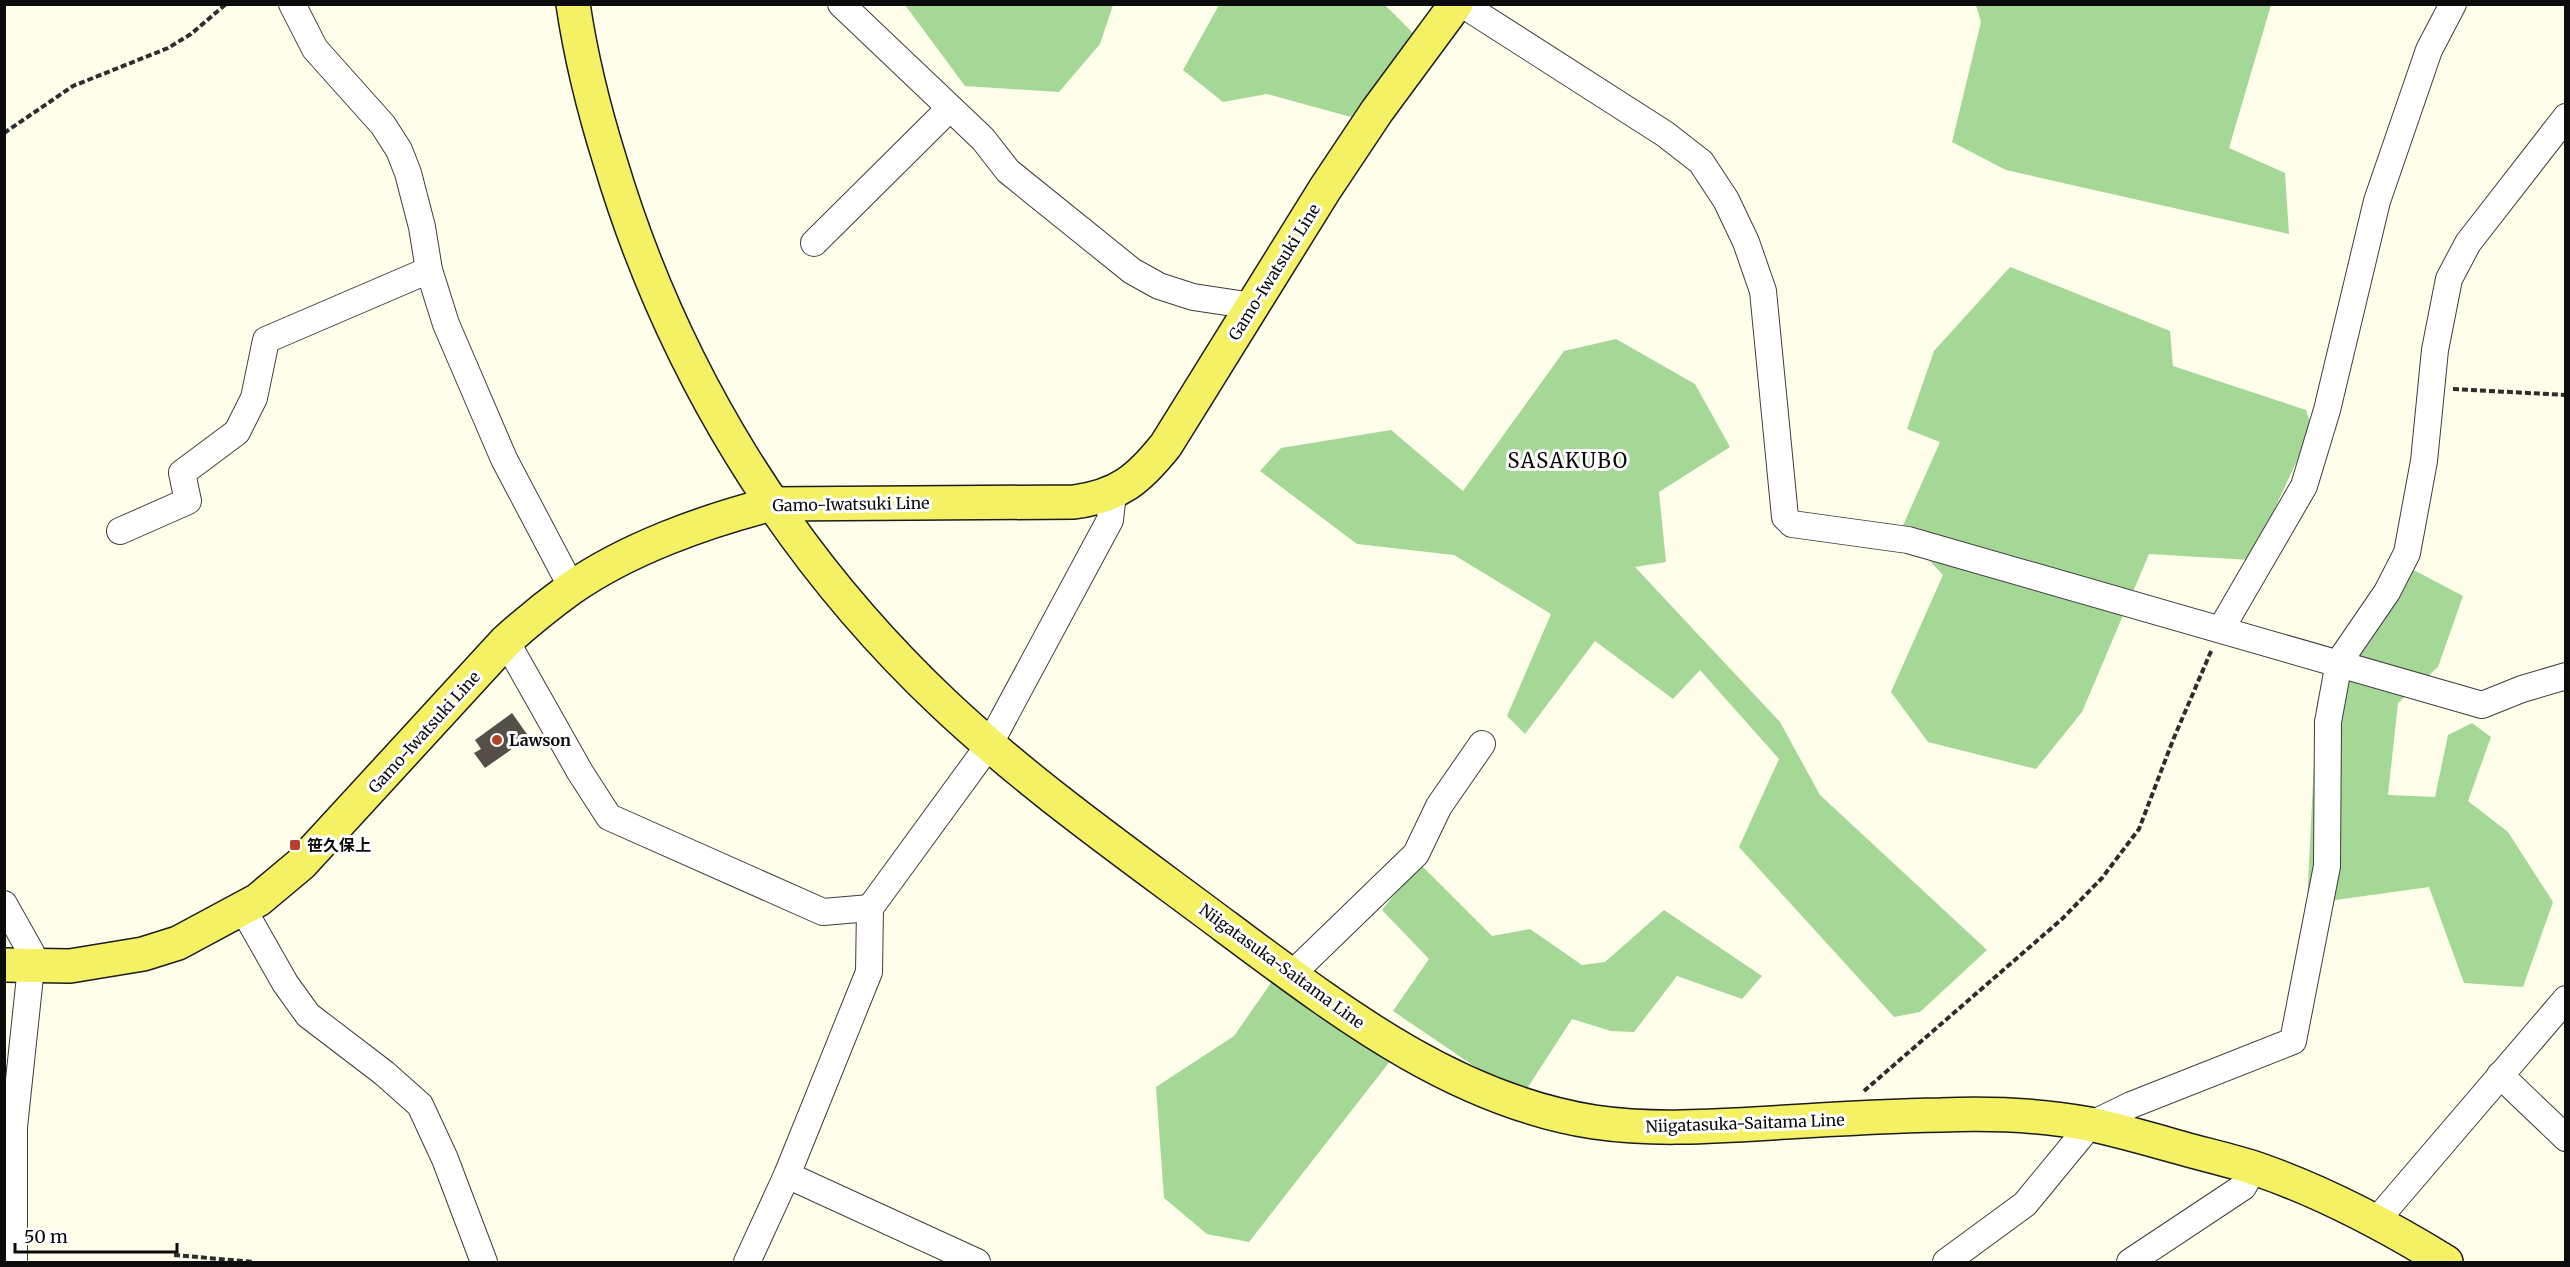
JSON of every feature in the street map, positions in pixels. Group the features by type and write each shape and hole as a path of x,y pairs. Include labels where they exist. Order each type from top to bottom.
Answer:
{"main road":[{"name":"Niigatasuka-Saitama Line","path":"573,4 592,101 639,250 659,299 713,410 772,504 856,613 914,674 989,745 1086,823 1322,998 1433,1068 1539,1111 1594,1122 1641,1127 1695,1127 1944,1114 2002,1116 2090,1125 2254,1168 2298,1185 2376,1221 2446,1263"},
{"name":"Gamo-Iwatsuki Line","path":"18,966 70,966 143,954 178,943 258,900 301,864 506,641 572,588 648,547 732,514 772,504 1074,502 1096,499 1113,493 1140,475 1166,445 1325,189 1377,111 1456,4"}],"street":[{"path":"292,4 315,50 383,124 399,150 408,173 422,227 429,270 446,324 504,459 572,588"},
{"path":"841,4 983,139 1008,171 1132,271 1159,286 1193,297 1253,306"},
{"path":"1462,4 1665,134 1701,162 1726,200 1746,242 1762,291 1785,517 1792,524 1908,540 2339,662 2482,705 2522,689 2565,676"},
{"path":"2221,629 2304,486 2326,410 2377,201 2429,50 2453,4"},
{"path":"814,243 950,108"},
{"path":"1946,1263 2025,1204 2090,1125 2131,1105 2293,1041 2327,866 2328,722 2339,662 2387,592 2407,553 2424,461 2435,350 2449,279 2468,243 2565,117"},
{"path":"120,531 188,501 182,473 237,432 254,398 266,340 429,270"},
{"path":"747,1263 787,1174 869,972 870,908 940,809 989,745 1110,520 1113,493"},
{"path":"506,641 580,772 609,817 822,912 870,908"},
{"path":"1291,975 1416,854 1439,806 1482,744"},
{"path":"4,904 31,952 18,966 14,1127 14,1263"},
{"path":"243,909 285,982 308,1015 384,1073 420,1105 445,1159 484,1263"},
{"path":"2376,1221 2565,999"},
{"path":"2500,1075 2565,1138"},
{"path":"2130,1263 2243,1187 2254,1168"},
{"path":"787,1174 977,1263"}],"path":[{"path":"4,133 73,86 168,48 191,34 226,4"},
{"path":"2431,388 2565,394"},
{"path":"1861,1093 2062,919 2102,878 2139,829 2173,740 2221,629"},
{"path":"174,1255 254,1263"}],"green space":[{"path":"905,5 1113,5 1100,44 1059,92 965,86"},
{"path":"1219,5 1385,5 1413,33 1351,117 1267,94 1223,102 1183,70"},
{"path":"1976,5 2271,5 2229,148 2285,173 2289,234 2006,170 1952,142 1981,22"},
{"path":"2010,267 2170,331 2173,366 2306,410 2312,428 2251,560 2149,554 2082,712 2036,769 1928,742 1891,692 1943,575 1901,530 1940,442 1907,429 1934,351"},
{"path":"1616,339 1695,384 1730,447 1659,492 1666,562 1635,567 1780,722 1820,795 1987,950 1920,1012 1894,1017 1739,847 1779,759 1700,670 1673,699 1595,641 1525,734 1507,716 1551,614 1454,555 1357,544 1260,471 1281,448 1391,430 1463,491 1564,351"},
{"path":"2410,568 2463,596 2438,667 2398,703 2388,795 2435,797 2448,735 2472,723 2491,737 2468,801 2508,832 2553,902 2523,987 2464,983 2429,887 2307,904 2317,702 2365,649"},
{"path":"1419,863 1492,936 1530,929 1582,965 1605,962 1664,910 1762,976 1742,999 1677,976 1634,1032 1611,1031 1572,1019 1521,1098 1393,1011 1429,959 1382,910"},
{"path":"1278,973 1391,1060 1249,1242 1207,1234 1164,1198 1156,1087 1234,1036"}],"building":[{"path":"512,713 529,737 485,768 474,753 481,749 475,740"}],"place":[{"name":"Lawson","path":"497,740"},
{"name":"笹久保上","path":"295,845"}],"district":[{"name":"SASAKUBO","path":"1568,460"}]}
